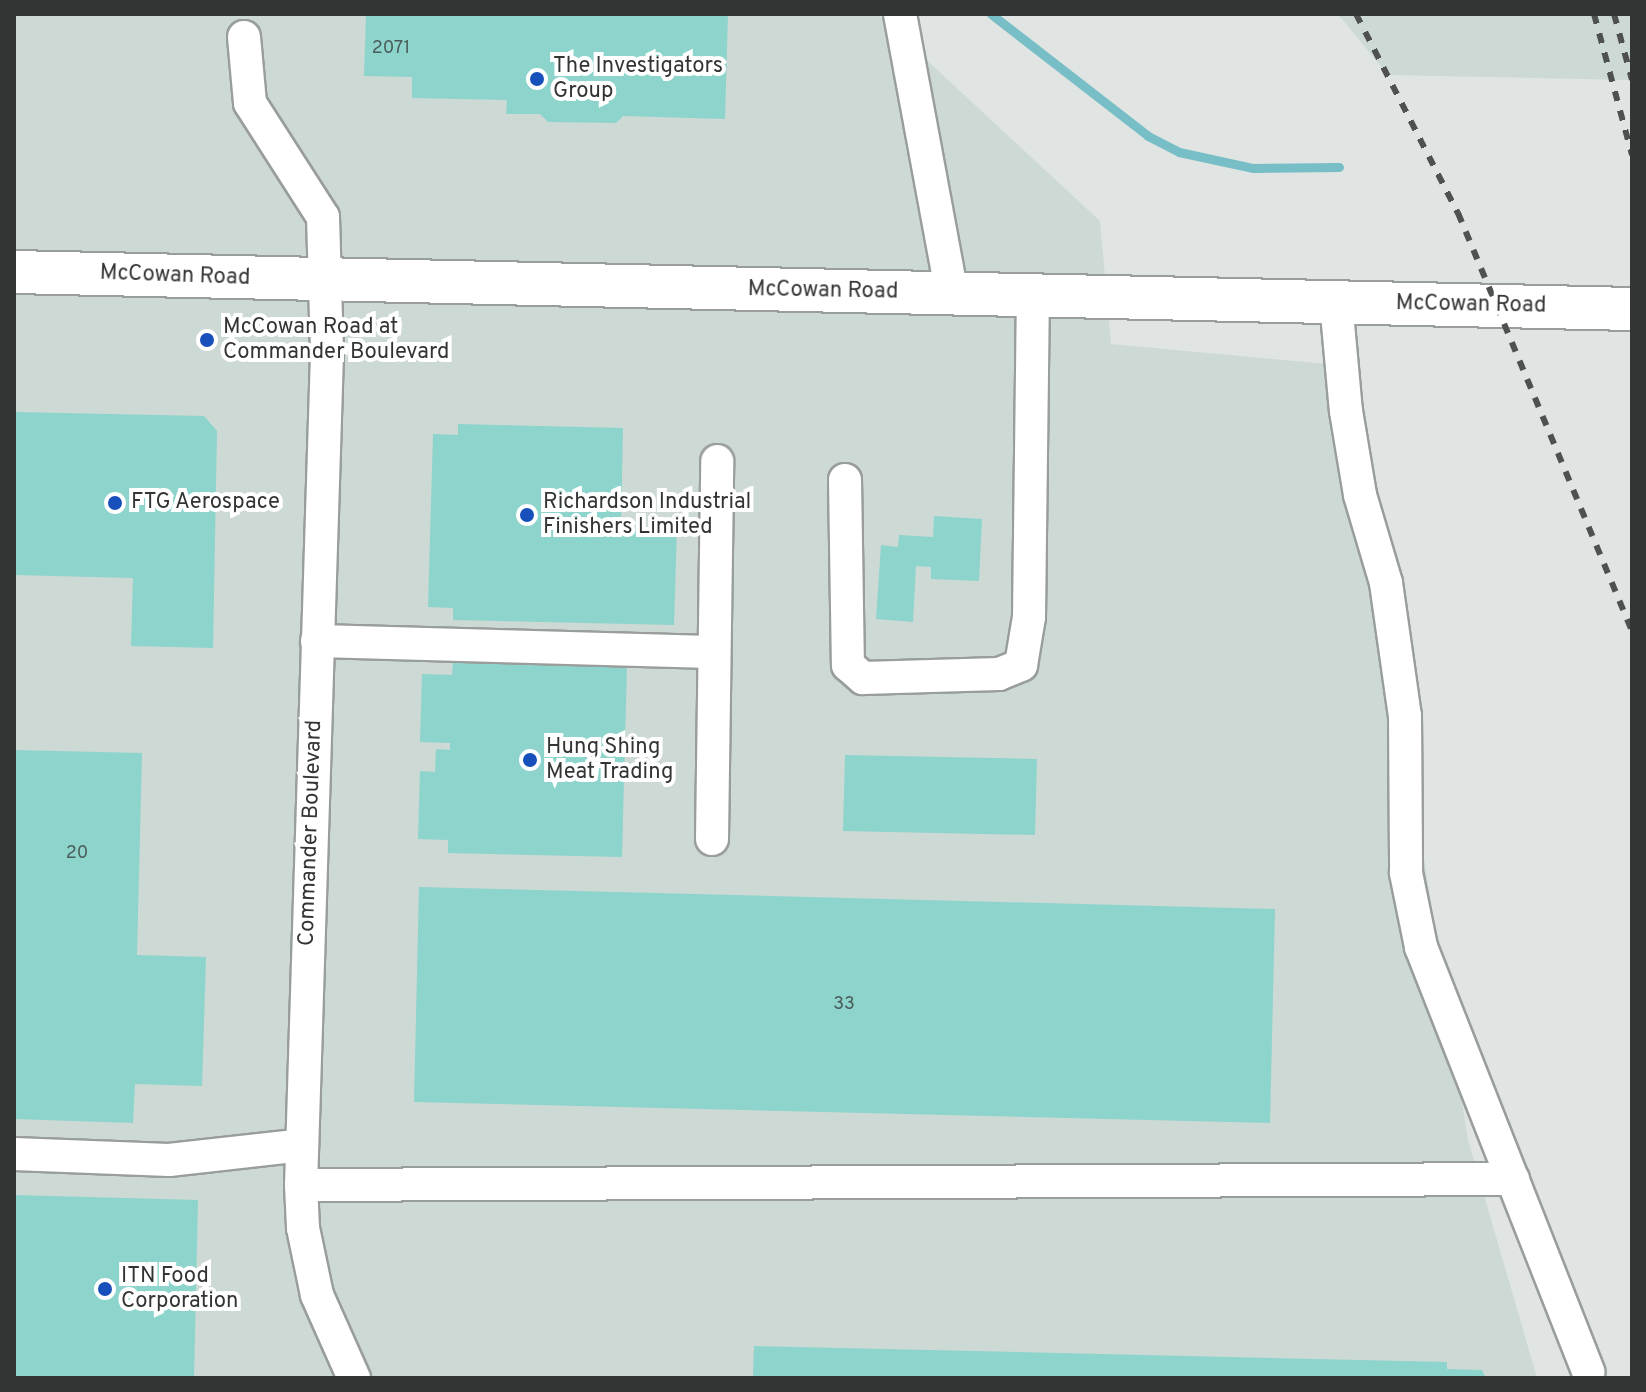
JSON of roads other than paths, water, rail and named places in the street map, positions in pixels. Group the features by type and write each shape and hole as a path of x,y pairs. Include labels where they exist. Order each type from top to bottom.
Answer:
{"main road":[{"name":"McCowan Road","path":"14,272 1632,309"}],"street":[{"path":"900,14 952,294"},
{"name":"Commander Boulevard","path":"244,37 250,103 323,217 328,279 301,1185 303,1228 317,1295 354,1378"},
{"path":"845,480 848,665 863,678 999,674 1021,665 1029,617 1033,295"},
{"path":"1336,302 1351,439 1386,583 1405,716 1406,873 1438,998 1588,1372"},
{"path":"712,839 717,461"},
{"path":"317,641 713,652"},
{"path":"14,1154 169,1160 302,1145"},
{"path":"301,1185 1513,1179"}],"waterway":[{"path":"991,14 1148,136 1179,152 1253,168 1339,167"}],"railway":[{"path":"1356,14 1458,213 1632,630"},
{"path":"1594,14 1632,155"},
{"path":"1614,14 1632,80"}],"place":[{"name":"The Investigators Group","path":"537,79"},
{"name":"McCowan Road at Commander Boulevard","path":"207,340"},
{"name":"FTG Aerospace","path":"115,503"},
{"name":"Richardson Industrial Finishers Limited","path":"527,515"},
{"name":"Hung Shing Meat Trading","path":"530,760"},
{"name":"ITN Food Corporation","path":"105,1289"}]}
